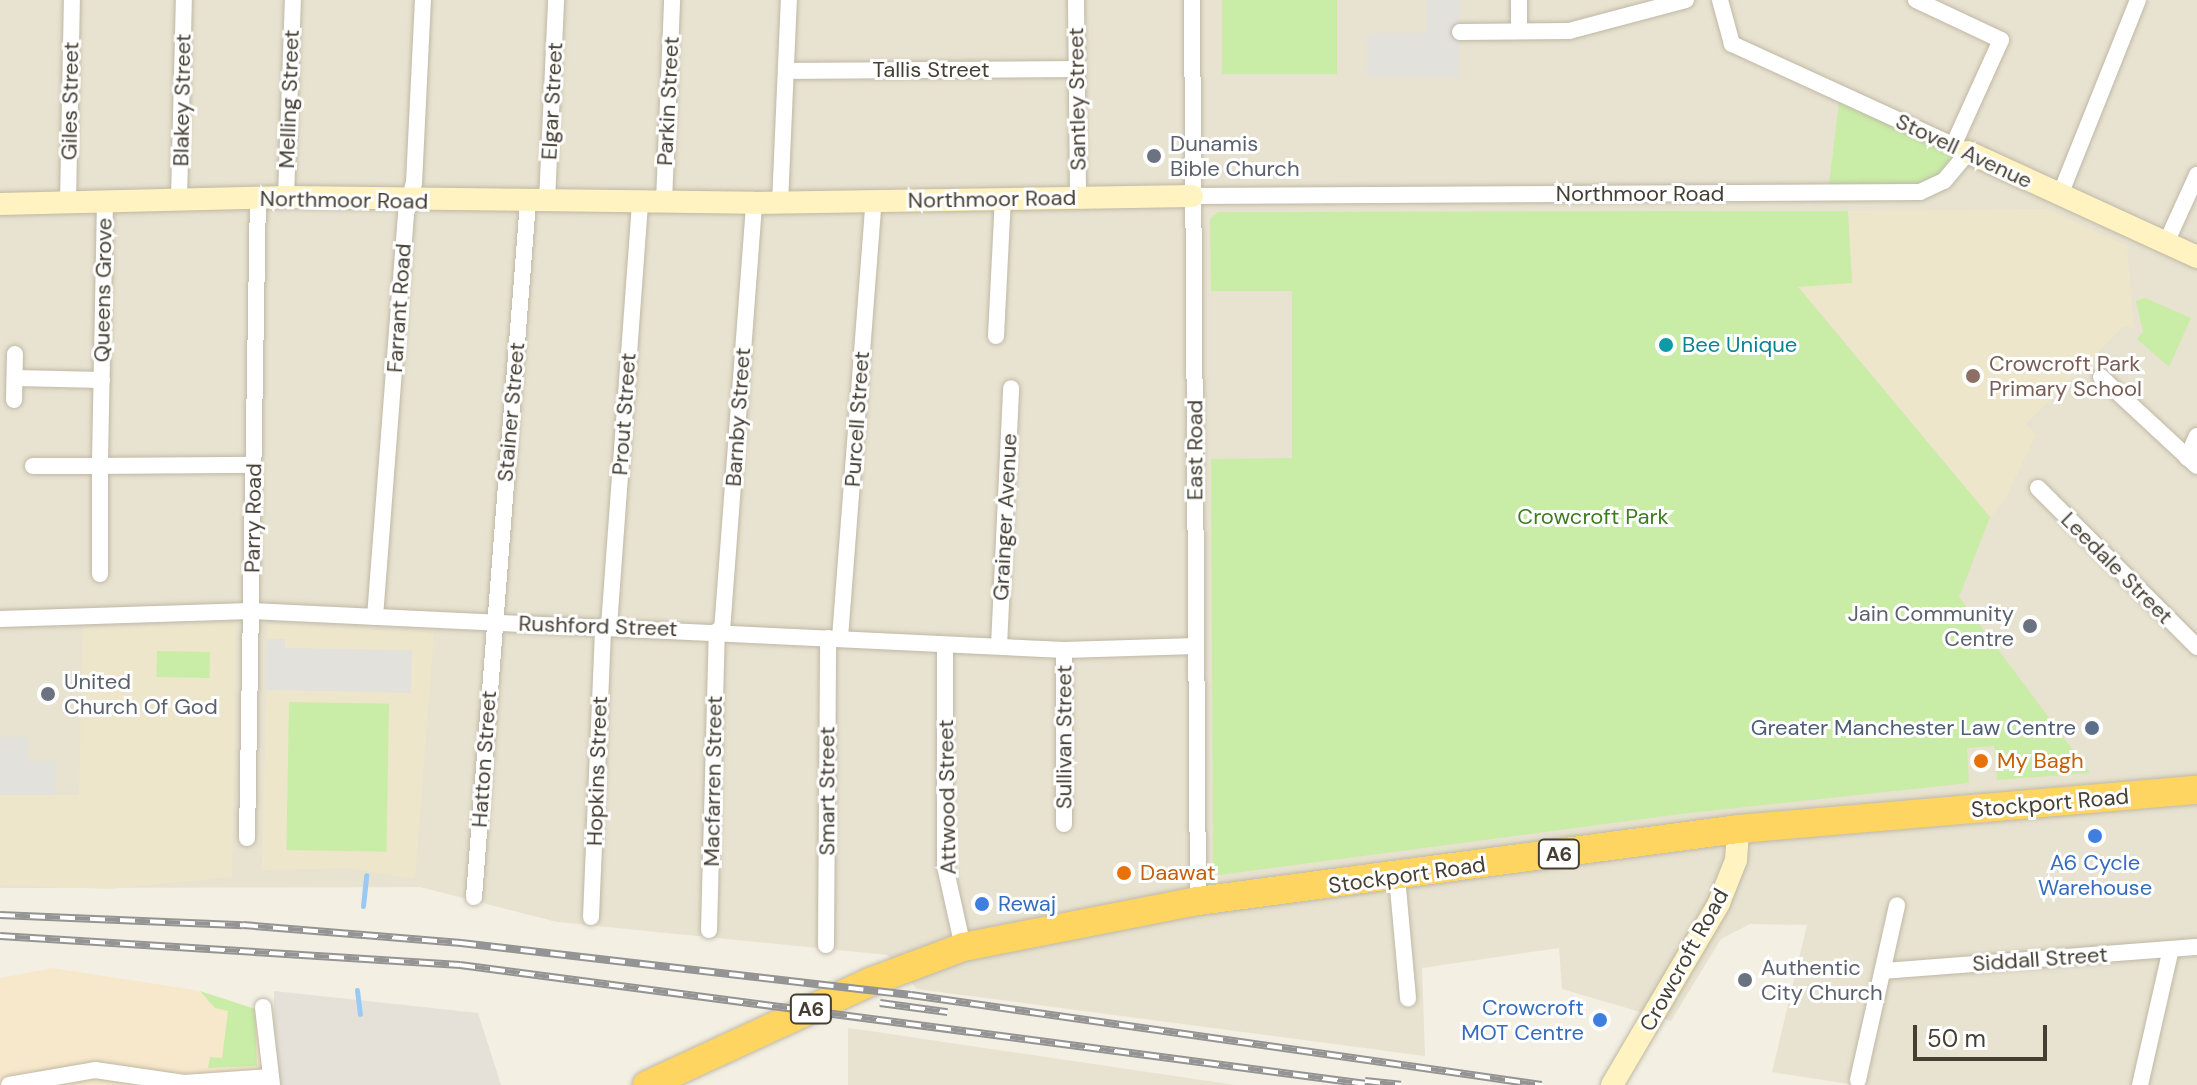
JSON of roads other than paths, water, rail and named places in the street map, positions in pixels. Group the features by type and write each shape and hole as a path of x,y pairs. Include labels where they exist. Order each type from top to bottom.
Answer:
{"highway":[{"name":"Stockport Road","path":"647,1085 870,982 963,947 1198,901 1397,877 1738,829 2197,790"}],"street":[{"name":"Giles Street","path":"68,202 72,0"},
{"name":"Blakey Street","path":"179,199 184,0"},
{"name":"Melling Street","path":"286,197 293,0"},
{"name":"Farrant Road","path":"375,617 423,0"},
{"name":"Elgar Street","path":"537,202 556,0"},
{"name":"Parkin Street","path":"664,202 672,0"},
{"path":"780,203 789,0"},
{"name":"Santley Street","path":"1076,0 1078,197"},
{"name":"East Road","path":"1192,0 1198,901"},
{"path":"1519,0 1519,31"},
{"path":"1460,32 1569,31 1686,0"},
{"name":"Stovell Avenue","path":"1720,0 1732,44 2197,257"},
{"name":"Northmoor Road","path":"0,204 286,197 409,202 780,203 1078,197 1920,192 1944,181 1960,149 2001,40 1916,0"},
{"path":"2060,195 2138,0"},
{"name":"Tallis Street","path":"786,71 1077,69"},
{"path":"2166,243 2197,175"},
{"name":"Parry Road","path":"247,838 258,198"},
{"path":"996,336 1003,199"},
{"name":"Purcell Street","path":"834,638 874,200"},
{"name":"Queens Grove","path":"100,574 105,201"},
{"name":"Prout Street","path":"606,626 640,201"},
{"name":"Stainer Street","path":"495,622 537,202"},
{"name":"Barnby Street","path":"719,631 754,203"},
{"path":"14,400 15,354"},
{"path":"2101,377 2192,462"},
{"name":"Queens Grove","path":"15,378 102,380"},
{"name":"Grainger Avenue","path":"999,646 1011,388"},
{"path":"2192,462 2197,436"},
{"path":"33,466 254,465"},
{"name":"Leedale Street","path":"2038,488 2197,647"},
{"name":"Rushford Street","path":"0,619 251,611 719,631 1064,650 1196,646"},
{"name":"Hatton Street","path":"474,897 495,622"},
{"name":"Hopkins Street","path":"591,917 606,626"},
{"name":"Macfarren Street","path":"709,930 719,631"},
{"name":"Smart Street","path":"826,945 834,638"},
{"name":"Attwood Street","path":"945,645 945,866 963,947"},
{"name":"Sullivan Street","path":"1064,650 1064,824"},
{"name":"Crowcroft Road","path":"1612,1085 1719,903 1736,860 1738,829"},
{"path":"1397,877 1408,999"},
{"path":"1858,1080 1897,905"},
{"name":"Siddall Street","path":"1883,971 2197,947"},
{"path":"2140,1085 2171,949"},
{"path":"9,1085 95,1070 184,1083 272,1081 263,1007"}],"waterway":[{"path":"363,906 366,875"},
{"path":"357,990 360,1014"}],"railway":[{"path":"0,915 243,925 461,943 911,995 1542,1085"},
{"path":"0,936 460,965 1374,1085"},
{"path":"880,1003 947,1012"},
{"path":"1365,1081 1401,1085"}],"place":[{"name":"Dunamis Bible Church","path":"1154,156"},
{"name":"Bee Unique","path":"1666,345"},
{"name":"Crowcroft Park Primary School","path":"1973,376"},
{"name":"Jain Community Centre","path":"2030,626"},
{"name":"United Church Of God","path":"48,694"},
{"name":"Greater Manchester Law Centre","path":"2092,728"},
{"name":"My Bagh","path":"1981,761"},
{"name":"A6 Cycle Warehouse","path":"2095,836"},
{"name":"Daawat","path":"1124,873"},
{"name":"Rewaj","path":"982,904"},
{"name":"Authentic City Church","path":"1745,980"},
{"name":"Crowcroft MOT Centre","path":"1600,1020"}],"park label":[{"name":"Crowcroft Park","path":"1593,517"}]}
